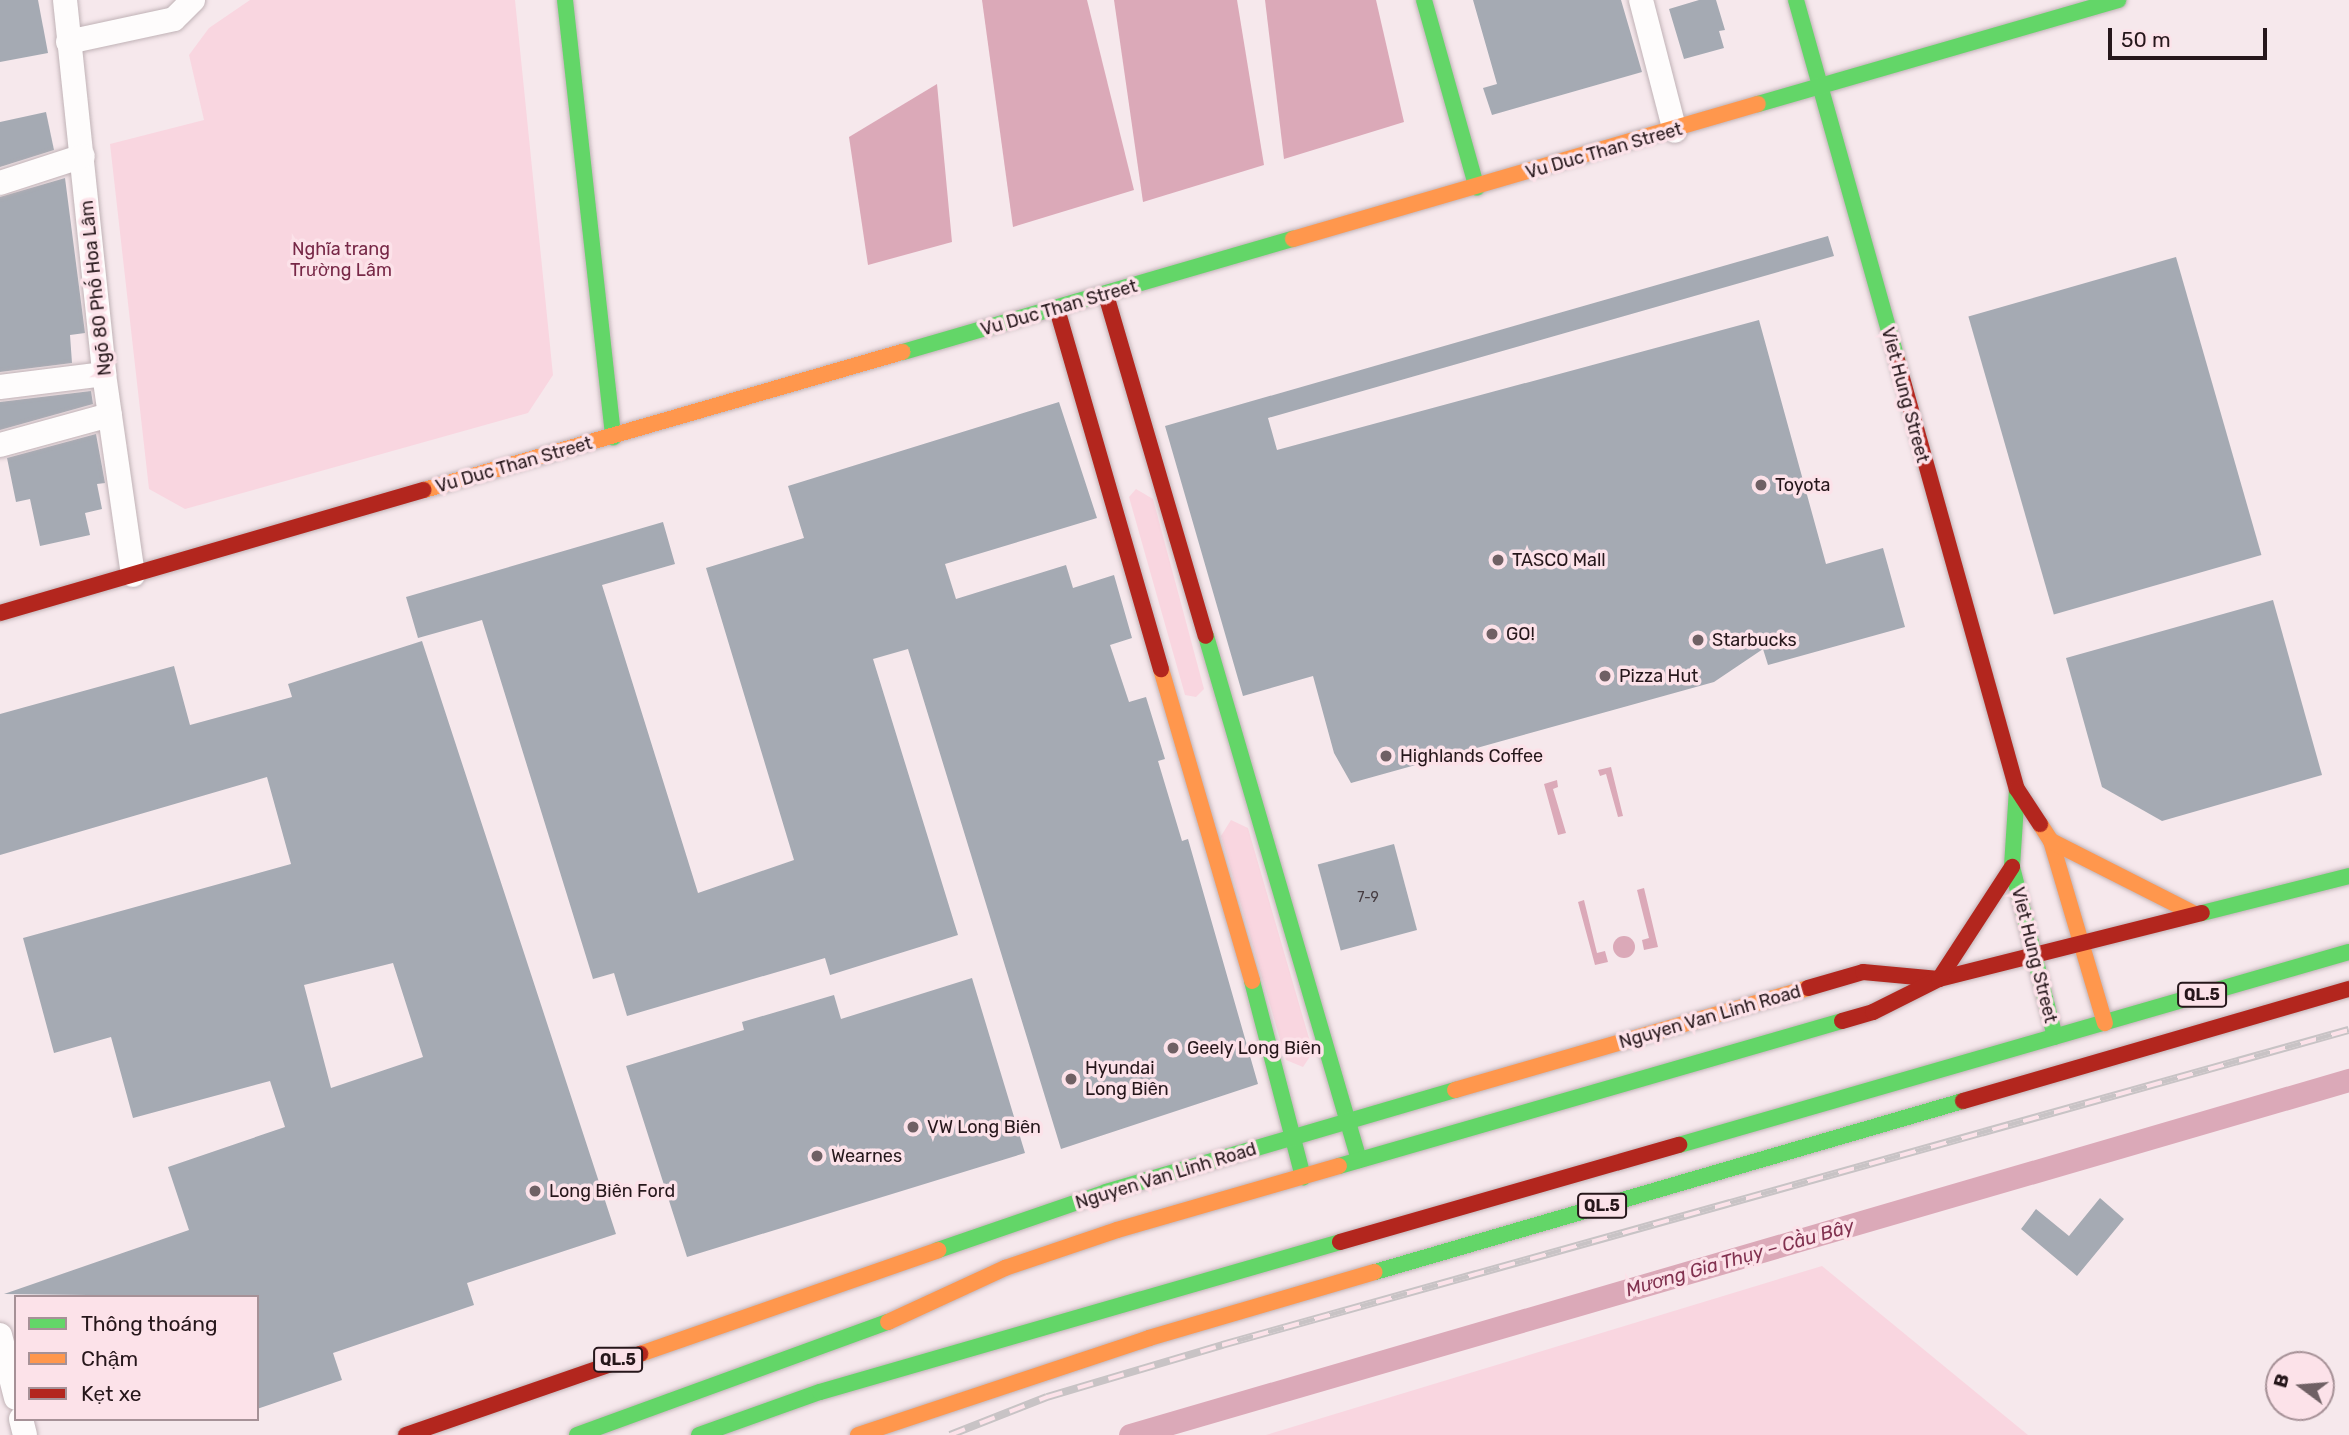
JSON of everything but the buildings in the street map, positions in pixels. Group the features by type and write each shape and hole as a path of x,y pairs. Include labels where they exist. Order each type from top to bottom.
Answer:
{"main road":[{"path":"565,0 613,437"},
{"path":"1424,0 1477,188"},
{"name":"Viet Hung Street","path":"1796,0 2017,789 2051,841 2105,1023"},
{"name":"Vu Duc Than Street","path":"0,613 1821,89 2118,0"},
{"path":"1106,295 1231,750 1359,1160"},
{"path":"1057,309 1195,762 1303,1177"},
{"name":"Viet Hung Street","path":"2017,789 2012,867 2055,1037"},
{"path":"2051,841 2193,914"},
{"path":"1939,979 2012,867"},
{"name":"Nguyen Van Linh Road","path":"577,1435 854,1338 1005,1268 1359,1160 1873,1012 1939,979 2349,876"},
{"name":"QL.5","path":"699,1435 820,1392 2349,952"},
{"name":"Nguyen Van Linh Road","path":"406,1435 1106,1192 1864,972 1939,979"},
{"name":"QL.5","path":"858,1435 1149,1338 2349,989"},
{"path":"1666,1150 1674,1185"},
{"path":"951,1274 1005,1268"},
{"path":"829,1286 910,1278"}],"street":[{"name":"Ngõ 80 Phố Hoa Lâm","path":"65,0 104,374 133,575"},
{"path":"68,42 174,19 193,0"},
{"path":"1641,0 1675,131"},
{"path":"0,183 83,156"},
{"path":"0,387 104,374"},
{"path":"0,445 110,415"},
{"path":"0,1335 14,1390"}],"green space":[{"name":"Nghĩa trang Trường Lâm","path":"250,0 515,0 553,375 528,413 185,509 149,489 110,144 204,120 189,55 209,28"},
{"path":"1136,489 1153,499 1204,689 1196,697 1185,695 1129,497"},
{"path":"1231,820 1248,828 1313,1052 1303,1067 1286,1060 1221,836"},
{"path":"1822,1266 2028,1435 1266,1435"}],"shaded area":[{"path":"982,0 1087,0 1134,190 1013,227"},
{"path":"1114,0 1237,0 1264,165 1143,202"},
{"path":"1265,0 1376,0 1404,122 1284,159"},
{"path":"937,84 952,242 868,265 849,137"},
{"path":"1611,767 1623,816 1618,817 1606,774 1600,776 1598,770"},
{"path":"1557,780 1558,787 1553,789 1566,833 1558,835 1544,784"},
{"path":"1644,888 1658,947 1644,950 1642,940 1649,938 1637,890"},
{"path":"1584,900 1597,953 1605,951 1608,962 1595,965 1578,902"},
{"path":"1624,936 1632,939 1635,947 1632,955 1624,958 1616,955 1613,947 1616,939"}],"waterway":[{"name":"Mương Gia Thụy – Cầu Bây","path":"1130,1435 2349,1080"}],"railway":[{"path":"950,1435 1047,1397 1222,1345 2349,1030"}],"traffic: fast":[{"path":"565,0 613,437"},
{"path":"1424,0 1477,188"},
{"path":"1796,0 1897,360"},
{"path":"1758,104 2118,0"},
{"path":"903,352 1293,239"},
{"path":"1206,636 1359,1160"},
{"path":"2017,789 2012,867 2055,1037"},
{"path":"2202,913 2349,876"},
{"path":"1679,1145 2349,952"},
{"path":"1252,981 1303,1177"},
{"path":"1339,1166 1842,1021"},
{"path":"938,1250 1106,1192 1455,1090"},
{"path":"1375,1272 1963,1101"},
{"path":"699,1435 820,1392 1340,1242"},
{"path":"577,1435 888,1322"}],"traffic: slow":[{"path":"1293,239 1758,104"},
{"path":"424,490 903,352"},
{"path":"1161,669 1252,981"},
{"path":"2040,824 2051,841 2105,1023"},
{"path":"2051,841 2193,913"},
{"path":"1455,1090 1808,988"},
{"path":"888,1322 1005,1268 1117,1230 1339,1166"},
{"path":"640,1354 938,1250"},
{"path":"858,1435 1149,1338 1375,1272"}],"traffic: jam":[{"path":"1106,295 1206,636"},
{"path":"1057,309 1161,669"},
{"path":"1897,360 2017,789 2040,824"},
{"path":"0,613 424,490"},
{"path":"1842,1021 1873,1012 1939,979 2012,867"},
{"path":"1808,988 1863,972 1939,979 2202,913"},
{"path":"1963,1101 2349,989"},
{"path":"1340,1242 1679,1145"},
{"path":"406,1435 640,1354"}],"place":[{"name":"Toyota","path":"1761,485"},
{"name":"TASCO Mall","path":"1498,560"},
{"name":"GO!","path":"1492,634"},
{"name":"Starbucks","path":"1698,640"},
{"name":"Pizza Hut","path":"1605,676"},
{"name":"Highlands Coffee","path":"1386,756"},
{"name":"Geely Long Biên","path":"1173,1048"},
{"name":"Hyundai Long Biên","path":"1071,1079"},
{"name":"VW Long Biên","path":"913,1127"},
{"name":"Wearnes","path":"817,1156"},
{"name":"Long Biên Ford","path":"535,1191"}]}
